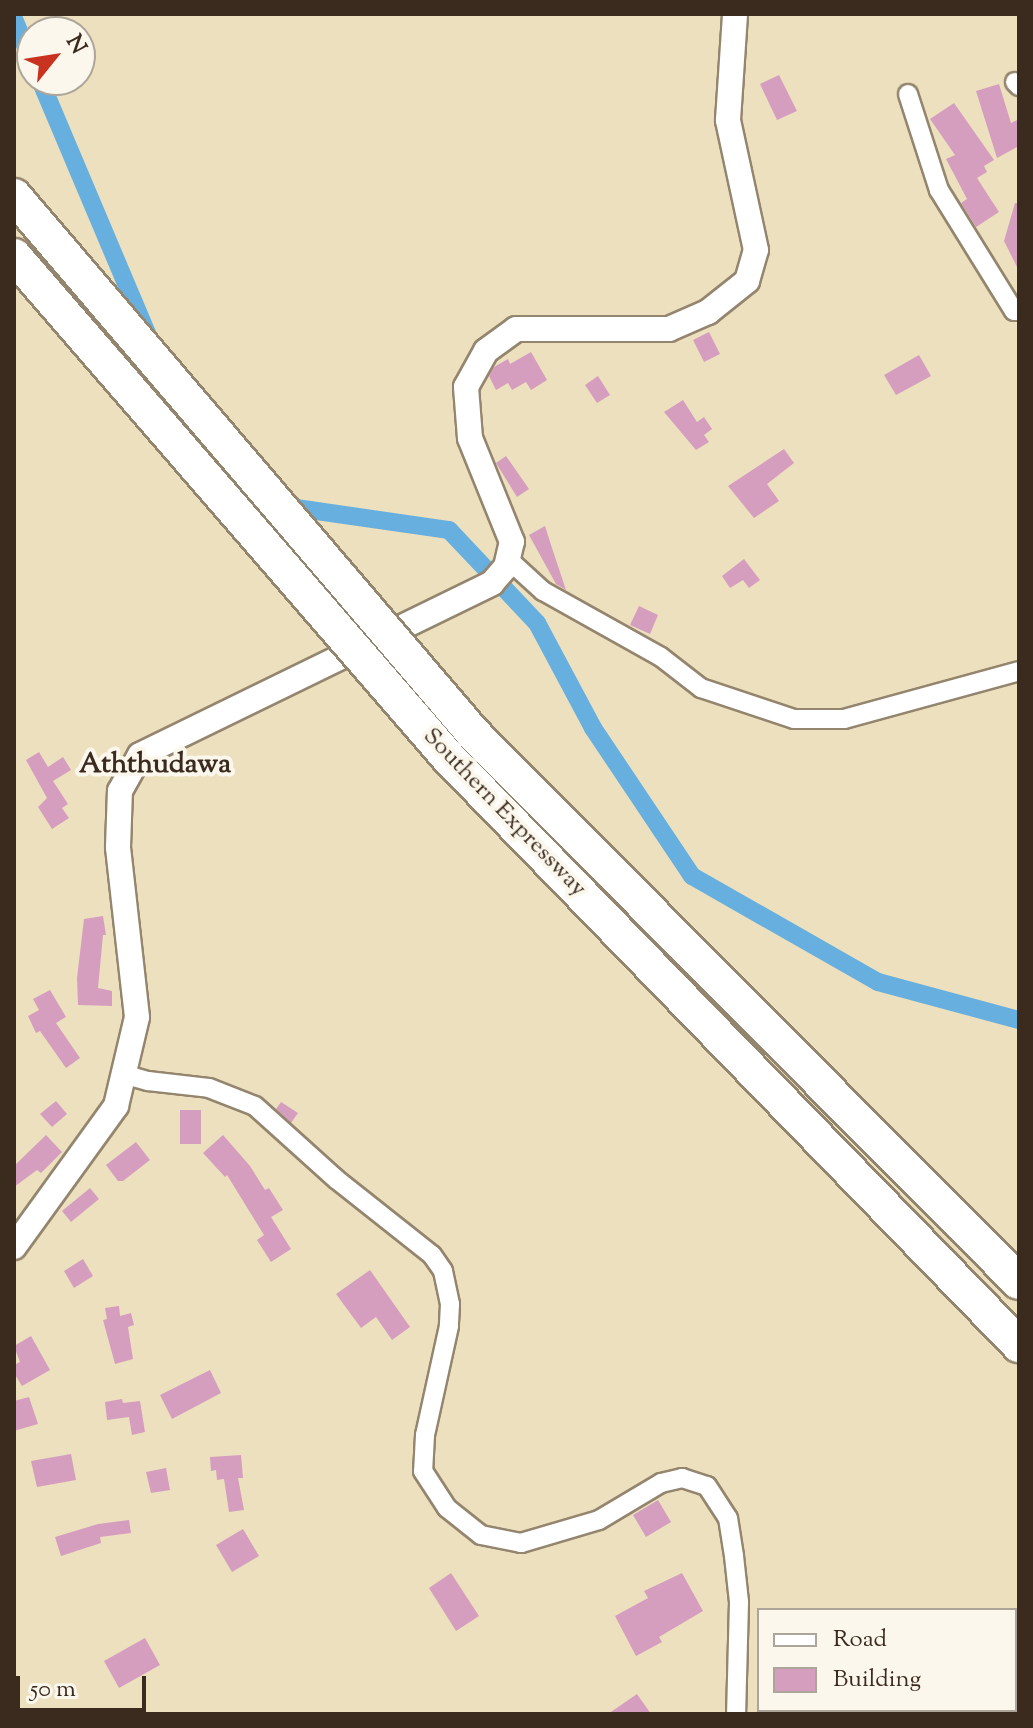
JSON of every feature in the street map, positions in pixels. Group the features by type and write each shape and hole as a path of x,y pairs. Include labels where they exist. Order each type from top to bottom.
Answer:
{"highway":[{"name":"Southern Expressway","path":"14,196 473,733 1019,1282"},
{"name":"Southern Expressway","path":"14,256 448,757 1019,1345"}],"street":[{"path":"14,1247 116,1106 137,1017 118,847 120,791 140,755 503,571 512,542 470,438 466,387 486,351 516,329 669,329 708,312 747,281 756,250 728,120 735,14"},
{"path":"908,94 939,190 1014,311 1019,311"},
{"path":"503,571 661,657 701,688 794,719 844,719 1019,671"},
{"path":"123,1074 148,1081 209,1088 255,1106 336,1179 432,1255 443,1271 450,1304 449,1326 425,1435 423,1471 447,1508 481,1535 498,1541 521,1543 599,1520 661,1483 682,1478 707,1486 728,1518 734,1556 739,1602 736,1714"}],"building":[{"path":"779,75 797,111 777,120 760,84"},
{"path":"999,84 1011,123 1019,119 1019,146 997,158 976,91"},
{"path":"954,103 994,160 984,166 987,172 977,178 999,212 976,227 961,203 967,199 946,159 955,155 930,119"},
{"path":"1015,203 1019,203 1019,271 1004,241"},
{"path":"709,332 720,354 704,362 693,340"},
{"path":"531,352 547,380 531,390 526,382 512,390 508,383 496,390 489,376 494,367 508,359 510,364"},
{"path":"919,355 931,376 896,395 884,375"},
{"path":"598,376 610,395 597,403 585,385"},
{"path":"683,400 697,422 704,417 712,429 704,435 709,442 696,450 664,412"},
{"path":"784,449 794,463 767,484 779,501 754,518 728,486"},
{"path":"506,456 529,489 517,497 496,463"},
{"path":"545,526 566,590 556,584 529,535"},
{"path":"744,559 760,580 749,588 743,580 730,588 722,576"},
{"path":"639,606 658,615 650,634 630,625"},
{"path":"39,752 48,767 63,757 71,770 53,781 68,804 62,808 69,818 52,829 38,807 47,798 26,760"},
{"path":"103,916 106,935 103,935 98,988 112,991 112,1006 78,1005 77,978 84,919"},
{"path":"50,990 66,1017 56,1023 80,1058 66,1068 40,1031 36,1033 28,1016 39,1010 33,999"},
{"path":"56,1101 67,1114 52,1127 40,1114"},
{"path":"281,1102 298,1113 291,1123 276,1109"},
{"path":"180,1110 201,1110 201,1144 180,1144"},
{"path":"46,1135 62,1152 41,1173 37,1170 14,1187 14,1166"},
{"path":"223,1135 250,1166 265,1190 269,1188 283,1210 271,1217 291,1249 271,1262 257,1240 264,1235 227,1175 225,1177 203,1153"},
{"path":"136,1142 150,1160 123,1181 118,1181 106,1165"},
{"path":"90,1188 99,1199 71,1222 62,1211"},
{"path":"83,1259 93,1276 74,1288 64,1271"},
{"path":"370,1270 410,1327 392,1340 376,1317 361,1328 336,1294"},
{"path":"119,1306 120,1316 131,1313 134,1325 128,1327 133,1359 115,1364 103,1320 107,1319 105,1308"},
{"path":"31,1336 50,1370 22,1386 14,1373 14,1365 20,1362 14,1346"},
{"path":"210,1370 221,1393 172,1419 160,1395"},
{"path":"29,1397 38,1424 14,1431 14,1401"},
{"path":"122,1399 123,1403 140,1401 145,1432 132,1435 129,1417 107,1420 105,1402"},
{"path":"71,1454 76,1480 37,1487 31,1461"},
{"path":"241,1455 243,1478 238,1478 244,1510 229,1512 224,1479 217,1480 216,1470 211,1471 210,1457"},
{"path":"166,1468 170,1490 151,1493 146,1472"},
{"path":"658,1500 671,1522 646,1537 633,1515"},
{"path":"129,1520 131,1533 100,1537 101,1543 61,1556 55,1537 98,1524"},
{"path":"243,1529 259,1556 232,1572 216,1545"},
{"path":"451,1573 479,1616 456,1631 429,1588"},
{"path":"682,1573 703,1611 659,1637 662,1642 636,1656 615,1616 648,1598 644,1591"},
{"path":"145,1638 160,1665 119,1688 104,1661"},
{"path":"637,1694 651,1714 608,1714"}],"waterway":[{"path":"14,19 16,24"},
{"path":"47,96 150,340"},
{"path":"282,497 296,508 449,530 537,623 593,728 692,876 878,982 1019,1020"}],"district":[{"name":"Aththudawa","path":"155,765"}]}
